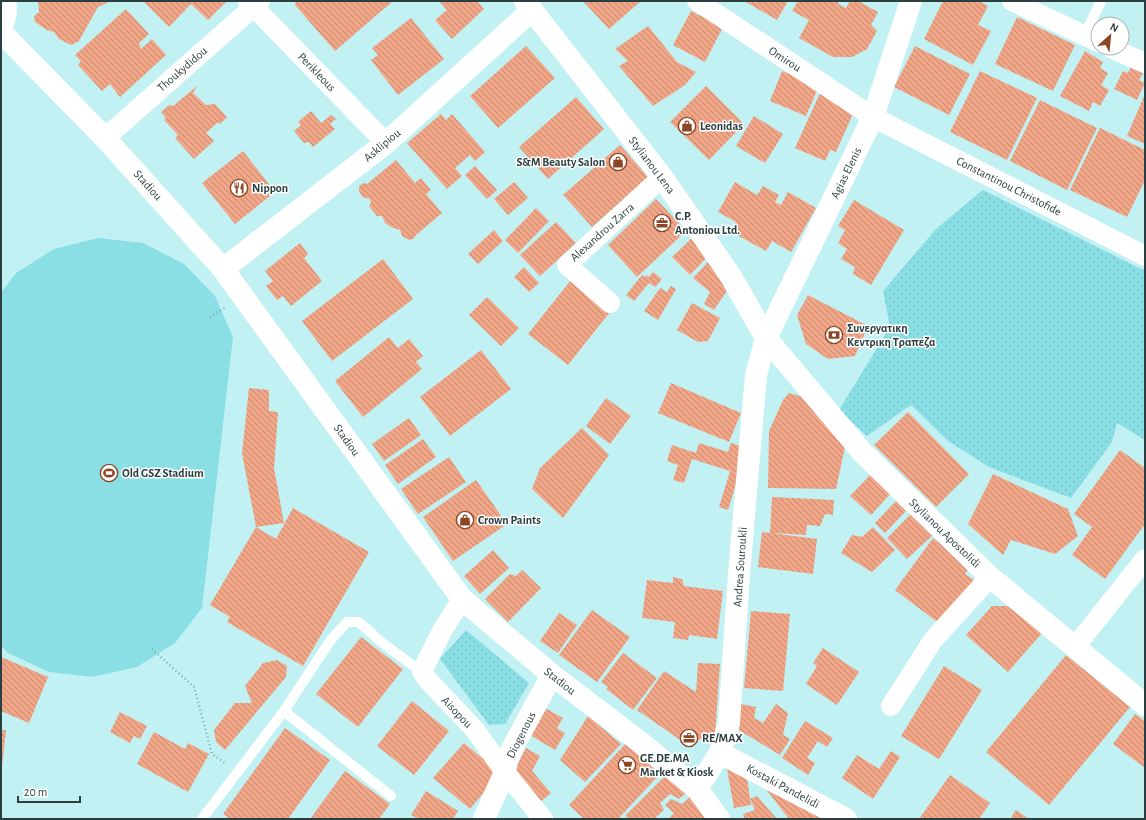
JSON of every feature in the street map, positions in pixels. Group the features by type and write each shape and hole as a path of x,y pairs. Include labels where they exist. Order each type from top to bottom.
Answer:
{"street":[{"path":"1,26 4,22 6,13 5,1"},
{"name":"Omirou","path":"697,1 873,117"},
{"name":"Agias Elenis","path":"766,338 873,117 911,1"},
{"path":"1012,1 1090,39"},
{"name":"Thoukydidou","path":"105,138 254,3"},
{"name":"Perikleous","path":"254,3 386,143"},
{"name":"Asklipiou","path":"223,269 386,143 532,4"},
{"name":"Stylianou Lena","path":"532,4 662,177 730,275 766,338"},
{"name":"Stadiou","path":"1,32 105,138 223,269 462,598 552,675 640,742 697,789 719,819"},
{"path":"1128,56 1145,64"},
{"name":"Constantinou Christofide","path":"873,117 1145,256"},
{"name":"Alexandrou Zarra","path":"610,304 567,264 662,177"},
{"name":"Stylianou Apostolidi","path":"766,338 863,453 990,577 1145,705"},
{"name":"Andrea Souroukli","path":"697,789 720,753 729,723 739,574 756,375 766,338"},
{"path":"1075,648 1145,559"},
{"path":"891,706 933,640 990,577"},
{"path":"422,671 442,630 462,598"},
{"name":"Aisopou","path":"422,671 426,678 475,730 505,772 543,819"},
{"name":"Diogenous","path":"484,819 505,772 507,761 514,745 552,675"},
{"name":"Kostaki Pandelidi","path":"720,753 846,819"}],"lane":[{"path":"1097,16 1101,1"},
{"path":"202,819 284,711 330,641 347,622 358,622 380,641 422,671"},
{"path":"284,711 391,796"}],"path":[{"path":"152,649 194,687 212,754 227,764 222,770"}],"shaded area":[{"path":"983,190 1145,271 1145,440 1117,423 1112,442 1071,498 989,467 948,441 911,405 867,436 839,410 890,327 883,291 936,229"},
{"name":"Old GSZ Stadium","path":"98,238 143,243 184,264 215,296 233,337 202,608 175,643 137,667 93,677 49,672 8,653 1,645 1,293 16,273 54,249"},
{"path":"466,630 529,683 505,724 489,725 440,659"}],"building":[{"path":"38,1 111,1 98,7 79,41 71,45 59,39 54,32 47,30 35,22 34,16 39,12"},
{"path":"143,1 227,1 208,20 191,4 169,27"},
{"path":"296,1 393,1 335,51 295,5"},
{"path":"439,1 477,1 484,9 452,39 435,20 447,10"},
{"path":"583,1 641,1 609,29"},
{"path":"744,1 788,1 777,20"},
{"path":"798,1 839,1 838,4 846,8 850,1 858,1 878,12 871,25 877,31 867,49 852,57 833,57 799,38 809,20 792,11"},
{"path":"943,1 979,1 988,6 978,25 991,31 973,65 924,39"},
{"path":"126,9 149,34 139,43 141,49 152,39 166,55 120,97 110,84 102,91 78,65 81,61 75,55"},
{"path":"691,11 723,27 705,62 673,45"},
{"path":"1017,17 1075,45 1053,91 995,64"},
{"path":"411,18 444,59 398,95 371,60 378,55 372,48"},
{"path":"648,26 677,62 696,72 685,85 653,106 619,66 628,61 615,49"},
{"path":"526,46 555,78 498,128 470,96"},
{"path":"915,46 970,74 949,115 894,87"},
{"path":"1085,51 1090,54 1090,56 1093,56 1103,62 1100,68 1108,73 1101,85 1109,90 1100,106 1093,102 1089,111 1060,96"},
{"path":"1131,67 1143,73 1139,80 1145,83 1137,100 1114,89 1123,71 1128,73"},
{"path":"782,71 819,86 806,116 770,101"},
{"path":"980,71 1037,98 1007,160 950,132"},
{"path":"197,86 193,93 206,105 215,104 227,117 220,124 218,122 206,133 214,141 194,159 175,138 178,135 164,120 166,118 161,112 169,105 173,106"},
{"path":"706,86 744,124 709,160 670,122"},
{"path":"820,93 855,109 836,152 830,150 825,161 795,148"},
{"path":"1145,94 1145,144 1127,136"},
{"path":"576,97 604,129 548,179 519,147"},
{"path":"1040,100 1097,128 1067,190 1010,161"},
{"path":"311,111 321,123 331,115 336,119 330,124 335,129 313,147 309,142 304,143 294,131 301,125 298,122"},
{"path":"441,114 446,120 452,114 485,152 475,161 470,155 455,168 462,176 447,189 407,143"},
{"path":"754,116 783,134 765,163 736,146"},
{"path":"1100,128 1145,150 1145,180 1127,217 1070,190"},
{"path":"620,145 648,177 592,227 563,195"},
{"name":"Nippon","path":"243,151 275,192 235,224 202,183"},
{"path":"396,160 415,183 421,178 431,190 426,194 442,213 413,239 409,240 402,236 400,230 385,223 382,216 377,216 369,206 371,203 370,199 362,196 359,191 359,186 364,183 367,184"},
{"path":"475,166 497,190 487,199 465,175"},
{"path":"514,182 528,198 508,215 494,199"},
{"path":"735,182 757,195 763,186 779,195 775,202 781,205 788,192 816,208 791,252 772,241 766,251 730,231 736,222 718,212"},
{"path":"656,199 686,231 637,277 608,245"},
{"path":"854,200 904,230 871,285 853,274 855,267 841,259 847,249 838,243 845,230 838,226"},
{"path":"536,208 549,221 518,253 505,240"},
{"path":"556,222 576,243 540,276 520,255"},
{"path":"494,230 503,241 478,264 468,254"},
{"path":"693,237 710,254 690,275 672,257"},
{"path":"300,243 308,254 304,258 322,281 291,306 283,296 277,300 266,286 273,281 265,271"},
{"path":"383,259 413,299 332,361 302,321"},
{"path":"709,261 731,285 714,310 704,304 710,292 693,278"},
{"path":"524,267 539,283 529,292 514,277"},
{"path":"653,272 662,279 655,287 649,283 634,301 626,295 642,275 649,277"},
{"path":"571,280 610,312 568,365 528,334"},
{"path":"671,286 676,289 658,320 644,311 660,288 667,292"},
{"name":"Συνεργατικη Κεντρικη Τραπεζα","path":"808,295 868,326 855,356 828,359 806,344 797,315"},
{"path":"487,297 519,328 501,346 469,315"},
{"path":"692,303 720,318 708,341 698,342 677,330"},
{"path":"389,337 398,348 409,339 423,356 416,362 422,369 363,417 335,381"},
{"path":"481,350 511,389 450,436 420,397"},
{"path":"671,383 741,413 729,442 658,413"},
{"path":"249,388 269,390 269,411 278,412 274,468 284,523 256,527 242,453"},
{"path":"789,393 802,397 845,447 836,489 768,488 769,431 783,400"},
{"path":"606,398 631,416 610,444 586,426"},
{"path":"908,412 969,474 936,507 874,445"},
{"path":"409,418 421,435 384,461 372,444"},
{"path":"582,428 609,455 563,518 532,489 540,468"},
{"path":"423,439 436,457 398,484 385,465"},
{"path":"699,443 728,452 731,443 747,448 728,510 719,507 730,471 692,459 684,483 673,480 678,465 667,461 672,445 696,453"},
{"path":"1120,450 1145,468 1145,524 1105,579 1072,555 1092,527 1074,514"},
{"path":"449,457 466,482 418,514 401,489"},
{"path":"871,474 892,492 871,515 850,496"},
{"path":"993,474 1068,509 1078,536 1055,554 1011,540 1003,555 968,524"},
{"name":"Crown Paints","path":"476,480 507,524 453,561 423,517"},
{"path":"772,497 834,500 833,515 825,514 820,526 807,525 806,535 771,533 817,539 813,574 758,567 762,532 770,533"},
{"path":"896,501 906,511 885,533 875,523"},
{"path":"293,508 369,552 303,666 227,622 230,617 210,605 256,527 276,539"},
{"path":"913,512 934,534 907,559 887,538"},
{"path":"873,527 895,550 872,572 841,553 852,535 862,537"},
{"path":"933,538 971,566 965,574 974,580 940,624 895,590"},
{"path":"493,550 509,568 480,594 464,576"},
{"path":"522,570 541,588 508,622 485,599 510,574 516,576"},
{"path":"673,577 682,579 684,586 723,591 717,639 689,635 688,640 673,638 675,622 642,618 647,580 673,583"},
{"path":"992,606 1009,606 1043,632 1008,672 966,635"},
{"path":"592,610 630,637 597,682 559,655"},
{"path":"751,611 790,614 783,691 744,688"},
{"path":"559,613 577,625 558,653 540,641"},
{"path":"361,637 403,669 358,727 316,694"},
{"path":"823,648 859,672 837,705 806,684 817,666 813,663"},
{"path":"623,653 657,678 633,710 606,689 608,687 601,682"},
{"path":"1066,655 1130,707 1049,805 986,752"},
{"path":"1,657 48,677 29,723 1,711"},
{"path":"277,660 287,666 286,677 225,750 216,742 214,730 235,703 252,703 245,686 263,663"},
{"path":"698,663 720,664 715,735 686,744 637,710 664,671 696,692"},
{"path":"944,666 982,690 939,759 901,736"},
{"path":"412,701 449,731 414,775 377,746"},
{"path":"741,704 756,707 754,718 763,723 776,704 788,713 783,735 790,739 780,755 737,729"},
{"path":"545,708 563,718 557,728 565,733 555,750 530,735"},
{"path":"120,712 147,726 140,739 134,736 130,743 110,732"},
{"path":"1135,714 1145,721 1145,768 1113,744"},
{"path":"588,716 621,744 585,782 560,760"},
{"path":"805,721 833,738 827,747 818,741 807,758 815,763 808,775 782,758"},
{"path":"285,728 330,760 288,819 230,819 223,814"},
{"path":"1,730 6,730 2,767 1,767"},
{"path":"154,732 185,749 188,743 209,754 188,792 137,764"},
{"path":"464,743 500,773 470,809 433,778"},
{"path":"626,743 660,774 618,819 584,819 569,805"},
{"path":"526,748 540,756 532,771 551,793 538,804 513,772"},
{"path":"891,751 900,757 873,799 842,778 857,755 879,769"},
{"path":"727,769 746,772 751,805 734,808"},
{"path":"345,771 390,804 379,819 310,819"},
{"path":"670,771 689,791 679,799 670,794 660,803 664,810 654,819 629,819 625,816"},
{"path":"950,775 990,803 979,819 919,819"},
{"path":"762,784 826,819 789,819"},
{"path":"426,791 458,811 453,819 419,819 411,815"},
{"path":"693,794 713,819 668,819 674,813 665,805 671,799 682,804"},
{"path":"757,796 777,819 745,819 743,814 755,810 750,799"},
{"path":"1016,810 1029,819 1010,819"}],"place":[{"name":"Leonidas","path":"687,126"},
{"name":"S&M Beauty Salon","path":"618,162"},
{"name":"Nippon","path":"239,188"},
{"name":"C.P. Antoniou Ltd.","path":"662,223"},
{"name":"Συνεργατικη Κεντρικη Τραπεζα","path":"834,335"},
{"name":"Old GSZ Stadium","path":"109,473"},
{"name":"Crown Paints","path":"465,520"},
{"name":"RE/MAX","path":"689,738"},
{"name":"GE.DE.MA Market & Kiosk","path":"627,765"}]}
